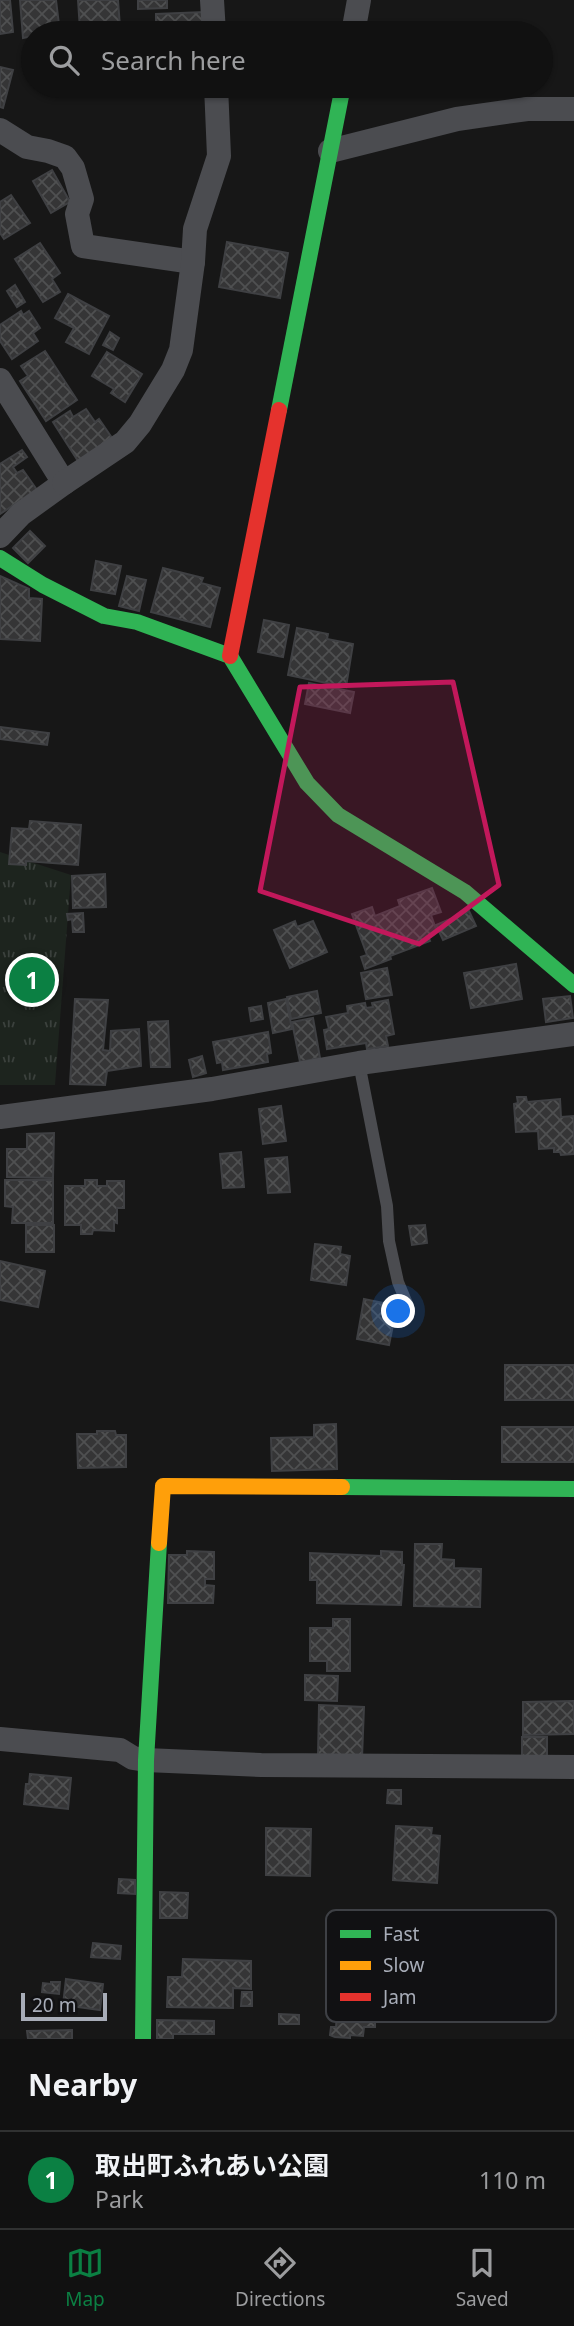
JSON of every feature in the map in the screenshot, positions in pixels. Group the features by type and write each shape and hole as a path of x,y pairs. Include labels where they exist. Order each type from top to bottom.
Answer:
{"street":[{"path":"212,0 213,21"},
{"path":"355,21 359,0"},
{"path":"0,536 20,514 124,442 140,424 173,370 181,350 195,229 219,156 217,98"},
{"path":"230,656 340,98"},
{"path":"330,151 457,119 527,109 574,109"},
{"path":"0,130 27,147 65,158 73,168 82,200 77,214 82,246 193,262"},
{"path":"0,380 64,483"},
{"path":"0,558 43,585 104,615 137,622 230,656 307,783 338,815 465,892 574,985"},
{"path":"0,1117 212,1089 359,1063 574,1034"},
{"path":"143,2039 146,1760 163,1486 574,1489"},
{"path":"0,1739 120,1751 133,1758 146,1760 261,1765 574,1767"}],"lane":[{"path":"359,1063 387,1206 389,1241 398,1282 408,1306"}],"highlighted area":[{"path":"453,682 499,885 419,944 260,891 300,687"}],"green space":[{"path":"0,852 71,875 55,1085 0,1085"}],"building":[{"path":"0,0 10,0 13,32 0,34"},
{"path":"20,0 56,0 59,21 22,21"},
{"path":"78,0 118,0 120,21 79,21"},
{"path":"138,0 167,0 167,8 138,9"},
{"path":"204,12 204,21 156,21 156,14"},
{"path":"0,67 13,70 3,108 0,107"},
{"path":"52,170 70,202 51,213 33,181"},
{"path":"11,195 30,223 4,239 0,233 0,202"},
{"path":"227,242 288,253 280,298 219,287"},
{"path":"40,243 60,273 52,279 60,292 43,302 15,259"},
{"path":"15,285 25,302 17,307 7,291"},
{"path":"68,294 109,316 89,354 66,342 74,328 55,318"},
{"path":"21,311 23,315 29,311 40,328 33,333 38,341 12,359 0,341 0,325"},
{"path":"110,332 119,338 113,350 103,345"},
{"path":"45,351 77,400 46,421 20,381 28,376 21,366"},
{"path":"107,352 142,374 125,402 111,393 114,389 92,376"},
{"path":"86,409 95,422 99,419 112,438 78,461 53,422 70,411 73,417"},
{"path":"22,450 27,457 13,467 17,473 23,470 37,490 0,514 0,464"},
{"path":"30,531 45,546 28,563 13,548"},
{"path":"96,561 121,566 115,594 91,590"},
{"path":"163,568 203,578 201,583 220,588 210,627 151,612"},
{"path":"0,576 29,589 29,598 42,599 40,641 0,639"},
{"path":"127,576 146,580 139,611 119,606"},
{"path":"264,620 289,625 283,657 258,652"},
{"path":"297,628 328,634 327,639 353,644 346,687 288,675"},
{"path":"309,683 354,692 350,713 305,704"},
{"path":"0,727 49,733 47,745 0,739"},
{"path":"30,821 81,825 78,865 26,861 26,865 9,864 12,828 29,829"},
{"path":"105,874 106,907 73,908 72,876"},
{"path":"432,888 441,912 431,915 437,932 428,936 430,941 365,969 361,957 367,955 352,914 372,907 375,916 400,906 398,900"},
{"path":"469,911 476,926 443,940 436,925"},
{"path":"83,913 84,932 73,932 72,919 68,920 67,914"},
{"path":"295,921 297,927 313,921 327,952 290,968 274,930"},
{"path":"516,964 522,999 471,1008 464,973"},
{"path":"387,968 392,995 366,999 361,973"},
{"path":"317,991 321,1013 291,1019 287,997"},
{"path":"570,996 573,1018 546,1022 543,999"},
{"path":"75,999 108,1000 103,1050 110,1051 111,1031 139,1029 141,1066 107,1071 105,1085 70,1084"},
{"path":"286,999 292,1029 273,1033 268,1003"},
{"path":"388,1000 394,1034 386,1036 388,1046 367,1049 366,1043 327,1049 324,1030 329,1029 326,1017 348,1013 347,1006 365,1003 366,1008 373,1007 372,1003"},
{"path":"261,1006 263,1019 251,1021 249,1008"},
{"path":"313,1018 320,1058 300,1062 292,1022"},
{"path":"168,1021 170,1067 151,1067 148,1022"},
{"path":"268,1032 271,1053 267,1054 268,1062 223,1070 222,1062 217,1063 213,1042"},
{"path":"202,1056 206,1073 193,1077 189,1060"},
{"path":"517,1097 526,1097 527,1102 560,1099 561,1117 574,1116 574,1154 561,1155 560,1152 554,1152 554,1148 539,1149 538,1131 516,1132 514,1104 518,1103"},
{"path":"281,1106 286,1141 263,1144 259,1109"},
{"path":"54,1133 53,1178 7,1177 7,1149 27,1149 27,1134"},
{"path":"241,1152 244,1187 223,1188 220,1154"},
{"path":"287,1157 290,1192 268,1193 265,1159"},
{"path":"5,1180 53,1180 53,1223 12,1223 13,1207 5,1206"},
{"path":"85,1180 97,1180 97,1186 107,1186 107,1181 124,1181 124,1208 117,1208 114,1231 93,1230 92,1234 81,1234 81,1225 65,1225 65,1186 85,1186"},
{"path":"26,1225 54,1225 54,1252 26,1252"},
{"path":"425,1225 427,1243 412,1245 409,1226"},
{"path":"315,1244 341,1247 340,1254 350,1256 346,1285 311,1280"},
{"path":"0,1261 45,1271 38,1307 0,1300"},
{"path":"364,1299 403,1307 399,1327 393,1325 389,1345 357,1339"},
{"path":"505,1365 574,1365 574,1400 505,1400"},
{"path":"336,1424 337,1469 272,1471 271,1438 314,1437 314,1425"},
{"path":"502,1427 574,1427 574,1462 502,1462"},
{"path":"97,1431 115,1431 116,1435 126,1435 126,1467 78,1468 77,1434 97,1434"},
{"path":"415,1544 442,1544 441,1559 454,1560 454,1568 481,1569 480,1607 414,1606"},
{"path":"187,1551 214,1552 214,1579 205,1579 205,1585 214,1586 213,1603 168,1603 169,1555 187,1555"},
{"path":"381,1551 402,1552 404,1565 401,1605 317,1603 317,1580 310,1580 310,1553 381,1556"},
{"path":"333,1619 350,1619 350,1671 327,1671 327,1661 310,1661 310,1628 333,1628"},
{"path":"305,1675 338,1676 337,1701 305,1700"},
{"path":"574,1701 574,1734 523,1735 523,1702"},
{"path":"319,1705 364,1707 362,1758 318,1756"},
{"path":"522,1737 547,1737 547,1756 522,1757"},
{"path":"30,1774 71,1778 68,1809 24,1804"},
{"path":"388,1790 401,1790 401,1804 387,1803"},
{"path":"396,1826 432,1828 431,1835 440,1836 437,1883 393,1880"},
{"path":"266,1828 311,1829 310,1876 266,1875"},
{"path":"119,1879 135,1880 135,1894 118,1893"},
{"path":"160,1892 188,1893 187,1918 160,1918"},
{"path":"93,1943 121,1946 120,1959 91,1957"},
{"path":"183,1959 251,1961 251,1989 233,1988 233,2008 167,2007 168,1977 182,1977"},
{"path":"66,1979 103,1984 100,2010 63,2005"},
{"path":"60,1982 59,1994 42,1992 43,1983"},
{"path":"242,1992 252,1992 252,2006 241,2006"},
{"path":"279,2014 299,2015 299,2024 279,2024"},
{"path":"157,2020 214,2021 214,2034 173,2034 173,2039 157,2039"},
{"path":"336,2022 375,2022 375,2027 364,2027 363,2036 350,2035 350,2038 330,2035 331,2027 336,2027"},
{"path":"72,2030 72,2039 28,2039 27,2031"}],"traffic: fast":[{"path":"279,410 341,98"},
{"path":"0,558 43,585 104,616 137,622 230,656 307,783 338,815 465,892 574,985"},
{"path":"342,1487 574,1489"},
{"path":"143,2039 146,1760 159,1543"}],"traffic: slow":[{"path":"159,1543 163,1486 342,1487"}],"traffic: jam":[{"path":"230,656 279,410"}],"place":[{"name":"取出町ふれあい公園","path":"32,980"}]}
